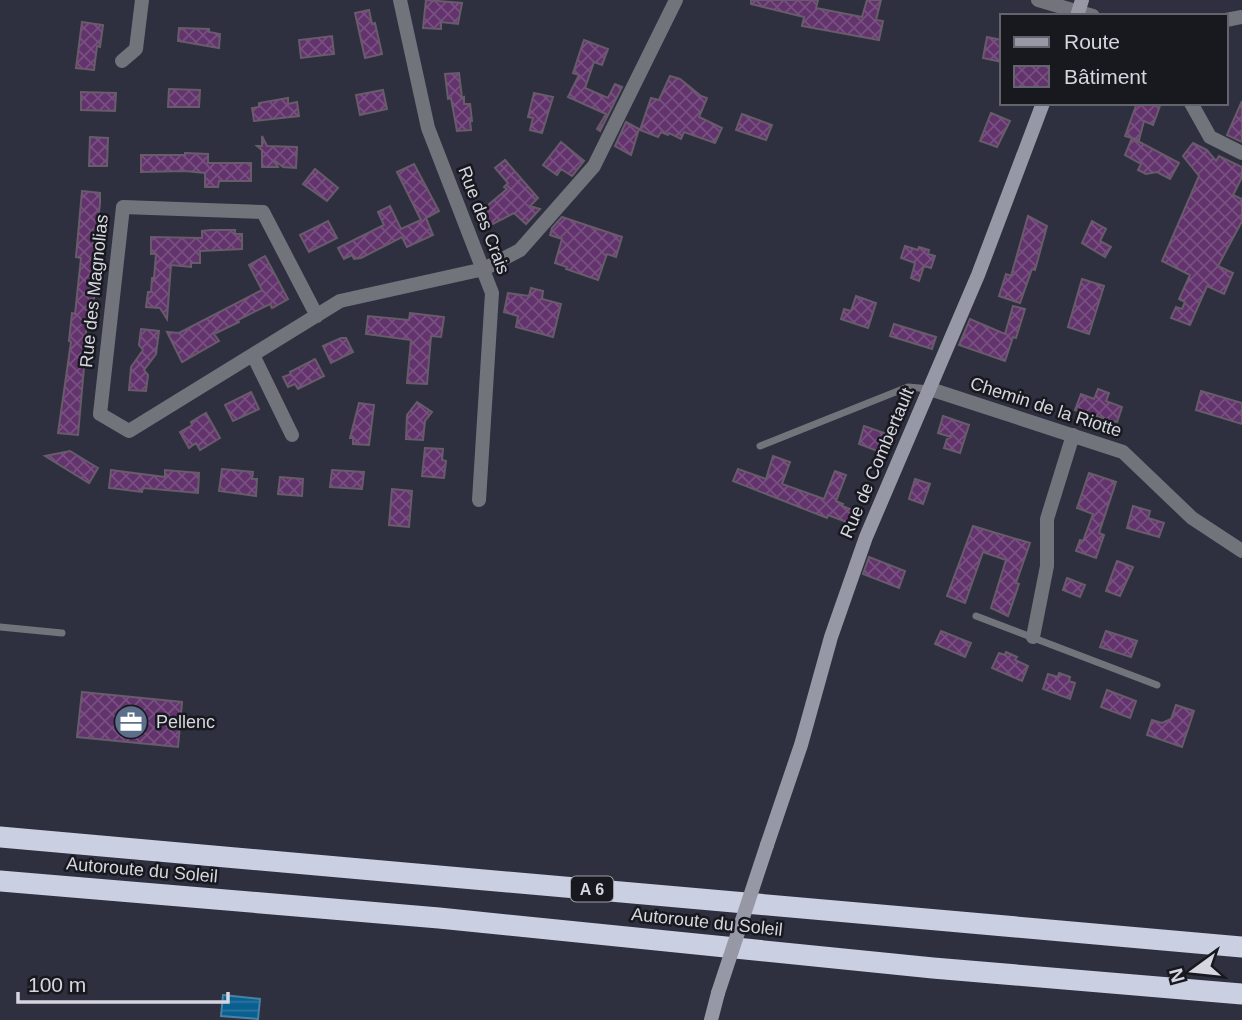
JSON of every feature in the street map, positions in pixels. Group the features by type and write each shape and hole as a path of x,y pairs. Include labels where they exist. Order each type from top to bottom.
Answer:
{"highway":[{"name":"Autoroute du Soleil","path":"0,838 1242,947"},
{"name":"Autoroute du Soleil","path":"0,881 439,918 933,968 1242,994"}],"street":[{"path":"122,61 136,49 142,0"},
{"name":"Rue des Crais","path":"400,0 428,128 492,293 479,500"},
{"name":"Rue des Magnolias","path":"317,316 263,212 123,208 100,414 129,431 317,316 340,301 484,269 520,250 594,166 676,0"},
{"path":"1038,0 1083,11"},
{"name":"Rue de Combertault","path":"710,1020 802,745 831,636 866,537 978,275 1042,105"},
{"path":"1192,105 1210,137 1242,153"},
{"path":"253,355 292,435"},
{"name":"Chemin de la Riotte","path":"930,389 1123,452 1192,519 1242,550"},
{"path":"1033,637 1047,566 1047,519 1073,435"}],"lane":[{"path":"760,446 908,387 930,389"},
{"path":"976,615 1157,685"},
{"path":"0,627 62,633"}],"water":[{"path":"223,995 260,999 258,1019 221,1016"}],"building":[{"path":"426,0 462,3 458,24 441,22 441,29 423,28"},
{"path":"751,0 818,0 816,8 862,17 867,0 881,0 876,20 883,21 879,40 802,26 804,17 751,4"},
{"path":"369,10 382,54 365,58 355,13"},
{"path":"82,22 103,25 94,70 76,68"},
{"path":"179,28 209,29 209,32 220,34 219,48 178,41"},
{"path":"332,36 334,54 301,58 299,40"},
{"path":"987,37 1000,40 1000,62 983,58"},
{"path":"584,40 608,49 602,65 594,62 585,88 608,98 615,84 622,87 600,131 597,129 606,114 568,97 579,75 573,73"},
{"path":"459,73 464,104 470,104 471,130 457,131 451,98 448,99 445,74"},
{"path":"670,76 680,79 707,98 699,117 722,128 715,143 684,132 681,139 669,133 668,135 661,132 658,137 640,130 651,98 659,100"},
{"path":"169,89 200,90 199,107 168,107"},
{"path":"383,90 387,109 360,115 356,95"},
{"path":"81,92 116,93 115,111 81,110"},
{"path":"534,93 553,97 542,133 530,130 533,118 528,117"},
{"path":"288,98 288,104 297,102 299,116 254,121 252,108 259,107 259,103"},
{"path":"1242,101 1242,142 1227,135"},
{"path":"1136,105 1160,105 1153,125 1144,121 1139,140 1125,136"},
{"path":"991,113 1010,121 997,147 980,141"},
{"path":"742,114 772,125 766,140 736,130"},
{"path":"626,122 639,129 631,155 615,146"},
{"path":"262,136 267,146 297,147 296,168 283,167 274,160 278,167 262,167 262,150 257,146 262,146"},
{"path":"90,137 108,138 107,166 89,166"},
{"path":"1132,138 1179,163 1170,179 1157,172 1146,174 1138,170 1141,164 1125,155"},
{"path":"561,142 584,161 572,176 561,169 557,175 543,165"},
{"path":"1193,143 1207,150 1216,161 1219,156 1242,167 1242,177 1233,195 1242,199 1242,221 1218,266 1233,273 1224,294 1207,286 1190,325 1171,318 1176,307 1182,309 1185,302 1179,299 1190,275 1162,261 1199,176 1183,156"},
{"path":"208,154 208,163 251,163 251,181 219,181 218,187 205,187 205,173 141,172 141,155"},
{"path":"505,160 538,198 530,206 540,209 526,224 514,213 489,226 481,211 507,189 504,187 508,183 495,168"},
{"path":"414,164 439,211 426,218 433,235 407,247 402,237 361,258 354,259 352,255 344,259 338,248 384,225 378,212 390,206 401,229 421,220 397,172"},
{"path":"315,169 338,188 327,201 303,184"},
{"path":"82,191 100,193 100,203 92,275 96,275 94,299 90,299 83,356 78,435 58,433 81,258 76,257"},
{"path":"1028,216 1047,226 1035,270 1032,269 1020,303 999,296 1006,274 1011,276"},
{"path":"562,217 622,237 616,257 607,254 598,280 555,263 562,239 550,235 552,228"},
{"path":"328,221 337,238 309,252 300,235"},
{"path":"1092,221 1106,229 1100,241 1111,247 1105,257 1082,243"},
{"path":"235,230 235,234 242,234 242,249 200,251 200,263 191,263 191,267 171,265 167,319 160,308 146,307 154,278 156,254 151,254 151,237 202,238 202,231"},
{"path":"905,246 929,250 928,254 935,256 931,268 924,266 919,281 911,278 915,263 901,258"},
{"path":"265,256 288,299 272,308 270,304 214,334 219,341 182,362 167,332 179,333 262,290 249,265"},
{"path":"1082,279 1104,286 1089,334 1068,327"},
{"path":"531,288 543,291 542,299 561,304 553,337 516,327 518,316 504,312 508,293 529,296"},
{"path":"856,296 876,303 868,328 841,319 844,309 851,311"},
{"path":"1013,306 1025,309 1005,361 959,345 970,319 1005,334"},
{"path":"410,313 444,317 441,337 431,336 427,384 407,383 411,340 366,334 368,316 409,320"},
{"path":"894,324 936,337 932,349 890,336"},
{"path":"141,329 159,331 156,354 144,370 148,375 146,391 129,390 131,367 143,350 139,345"},
{"path":"346,338 353,352 331,363 323,346"},
{"path":"315,359 324,376 298,389 295,384 288,387 283,377"},
{"path":"1098,389 1109,393 1106,401 1122,407 1117,422 1075,410 1081,394 1094,399"},
{"path":"1201,391 1242,403 1242,424 1196,410"},
{"path":"251,392 259,409 233,421 225,405"},
{"path":"417,402 432,412 425,421 423,440 406,439 407,415"},
{"path":"359,403 374,405 369,445 353,444 353,438 350,438"},
{"path":"206,413 220,438 200,450 196,443 189,448 180,432"},
{"path":"943,416 969,425 960,453 944,448 947,439 951,437 938,433"},
{"path":"864,426 887,434 880,452 859,444"},
{"path":"425,448 443,449 442,460 446,461 444,478 422,476"},
{"path":"70,451 98,468 89,483 45,456"},
{"path":"773,456 790,462 782,484 824,499 835,471 846,475 836,501 861,513 857,526 828,515 827,518 733,481 738,469 766,479"},
{"path":"222,469 253,472 252,479 257,479 256,496 219,491"},
{"path":"111,470 165,477 165,470 199,473 198,493 143,488 142,492 109,488"},
{"path":"332,470 364,472 362,489 330,487"},
{"path":"1089,473 1116,482 1099,533 1104,535 1096,558 1076,551 1080,540 1083,541 1093,514 1077,508"},
{"path":"280,477 303,479 302,496 278,494"},
{"path":"915,479 930,484 923,504 909,499"},
{"path":"392,489 412,491 409,527 389,525"},
{"path":"1133,506 1150,511 1148,518 1164,523 1159,537 1127,528"},
{"path":"973,526 1030,543 1008,616 991,608 1006,560 983,552 965,603 947,596"},
{"path":"869,557 905,571 899,588 863,574"},
{"path":"1117,561 1133,567 1120,596 1106,591"},
{"path":"1067,578 1085,585 1080,597 1063,590"},
{"path":"941,631 971,643 965,657 935,644"},
{"path":"1106,631 1137,641 1131,657 1100,647"},
{"path":"1006,652 1028,666 1022,681 992,668 999,653 1005,655"},
{"path":"1059,673 1070,677 1069,681 1075,683 1070,699 1043,689 1048,674 1058,677"},
{"path":"1107,690 1136,701 1130,718 1101,707"},
{"path":"82,692 182,702 178,747 77,737"},
{"path":"1176,705 1194,711 1182,747 1147,735 1152,720 1162,723 1171,719"}],"place":[{"name":"Pellenc","path":"131,722"}]}
